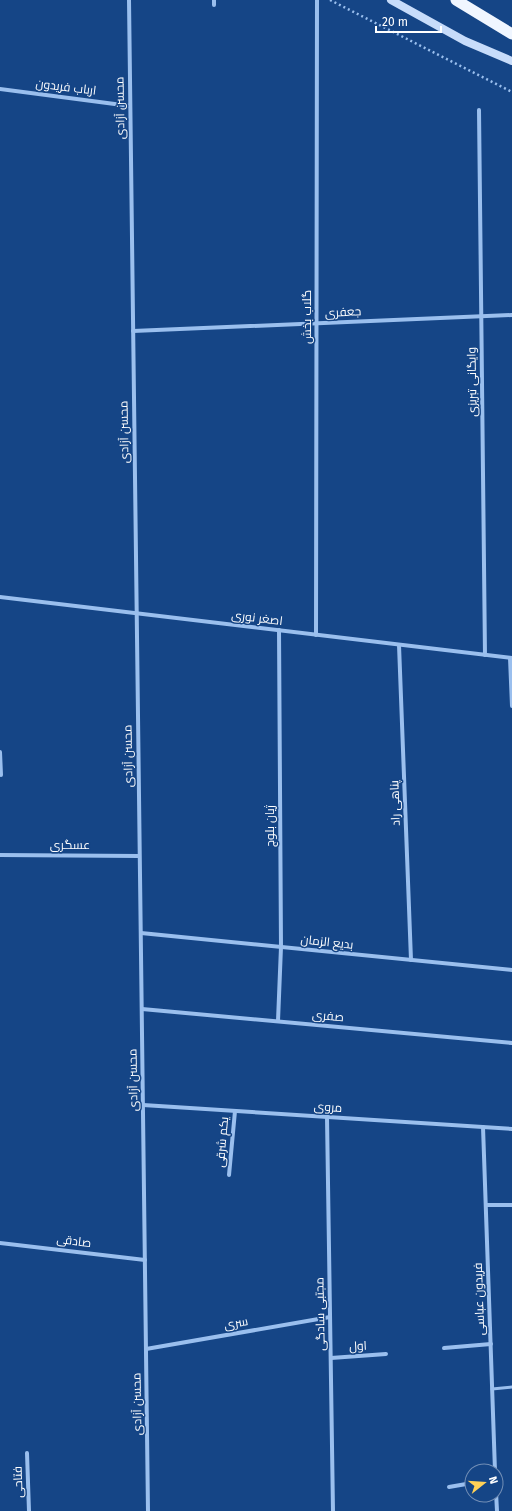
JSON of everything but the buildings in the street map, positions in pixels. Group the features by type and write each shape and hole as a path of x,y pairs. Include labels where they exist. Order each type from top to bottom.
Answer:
{"highway":[{"path":"456,0 512,34"}],"main road":[{"path":"391,0 465,41 512,61"}],"street":[{"name":"محسن آزادی","path":"129,0 148,1511"},
{"name":"گلاب بخش","path":"316,635 317,0"},
{"name":"ارباب فریدون","path":"0,89 130,106"},
{"name":"وایگانی تبریزی","path":"479,110 484,655"},
{"name":"جعفری","path":"133,331 512,315"},
{"name":"اصغر نوری","path":"0,597 511,658"},
{"name":"ژیان بلوچ","path":"278,1022 281,947 279,630"},
{"name":"پناهی راد","path":"399,645 411,960"},
{"path":"511,658 512,706"},
{"path":"0,752 2,775"},
{"name":"عسگری","path":"0,855 139,856"},
{"name":"بدیع الزمان","path":"141,933 512,970"},
{"name":"صفری","path":"142,1009 512,1043"},
{"name":"مروی","path":"143,1105 512,1129"},
{"name":"یکم شرقی","path":"229,1175 234,1111"},
{"name":"مجتبی سادگی","path":"327,1117 333,1511"},
{"name":"فریدون عباسی","path":"483,1127 495,1463"},
{"path":"486,1205 512,1205"},
{"name":"صادقی","path":"0,1243 145,1260"},
{"name":"سری","path":"146,1348 330,1317"},
{"path":"444,1348 490,1344"},
{"name":"اول","path":"331,1358 386,1354"},
{"name":"فتاحی","path":"27,1453 29,1511"},
{"path":"449,1487 464,1484"}],"lane":[{"path":"492,1389 512,1387"}],"path":[{"path":"330,0 512,92"}]}
